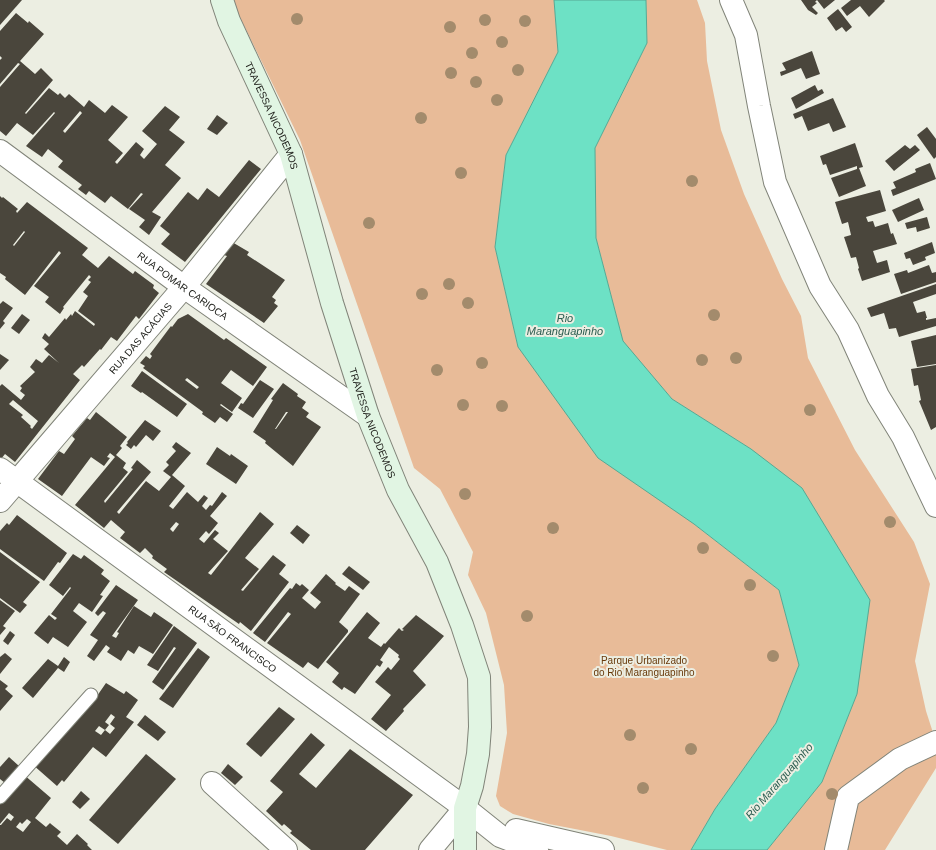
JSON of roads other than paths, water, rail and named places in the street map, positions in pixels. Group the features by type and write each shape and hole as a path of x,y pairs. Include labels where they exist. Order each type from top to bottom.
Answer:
{"main road":[{"name":"TRAVESSA NICODEMOS","path":"222,0 229,21 291,154 332,303 368,416 398,490 437,562 462,625 479,677 480,727 478,754 472,786 465,808 465,850"}],"street":[{"path":"731,0 746,35 775,182 820,286 848,330 878,396 904,437 936,506"},
{"name":"RUA POMAR CARIOCA","path":"0,151 184,287 368,416"},
{"name":"RUA DAS ACÁCIAS","path":"0,501 18,482 184,287 291,154"},
{"name":"RUA SÃO FRANCISCO","path":"0,469 465,808"},
{"path":"836,850 848,797 900,759 936,742"},
{"path":"212,783 286,850"},
{"path":"430,850 465,808"},
{"path":"465,808 500,836 537,850"},
{"path":"465,808 513,829 603,850"}],"lane":[{"path":"0,797 91,695"}],"water":[{"name":"Rio Maranguapinho","path":"554,0 646,0 647,43 595,148 596,238 623,341 672,399 751,449 802,488 870,600 857,694 822,782 767,850 691,850 715,809 776,723 799,665 779,590 694,524 598,458 518,347 495,247 506,155 558,52"}],"park label":[{"name":"Parque Urbanizado do Rio Maranguapinho","path":"644,666"}]}
